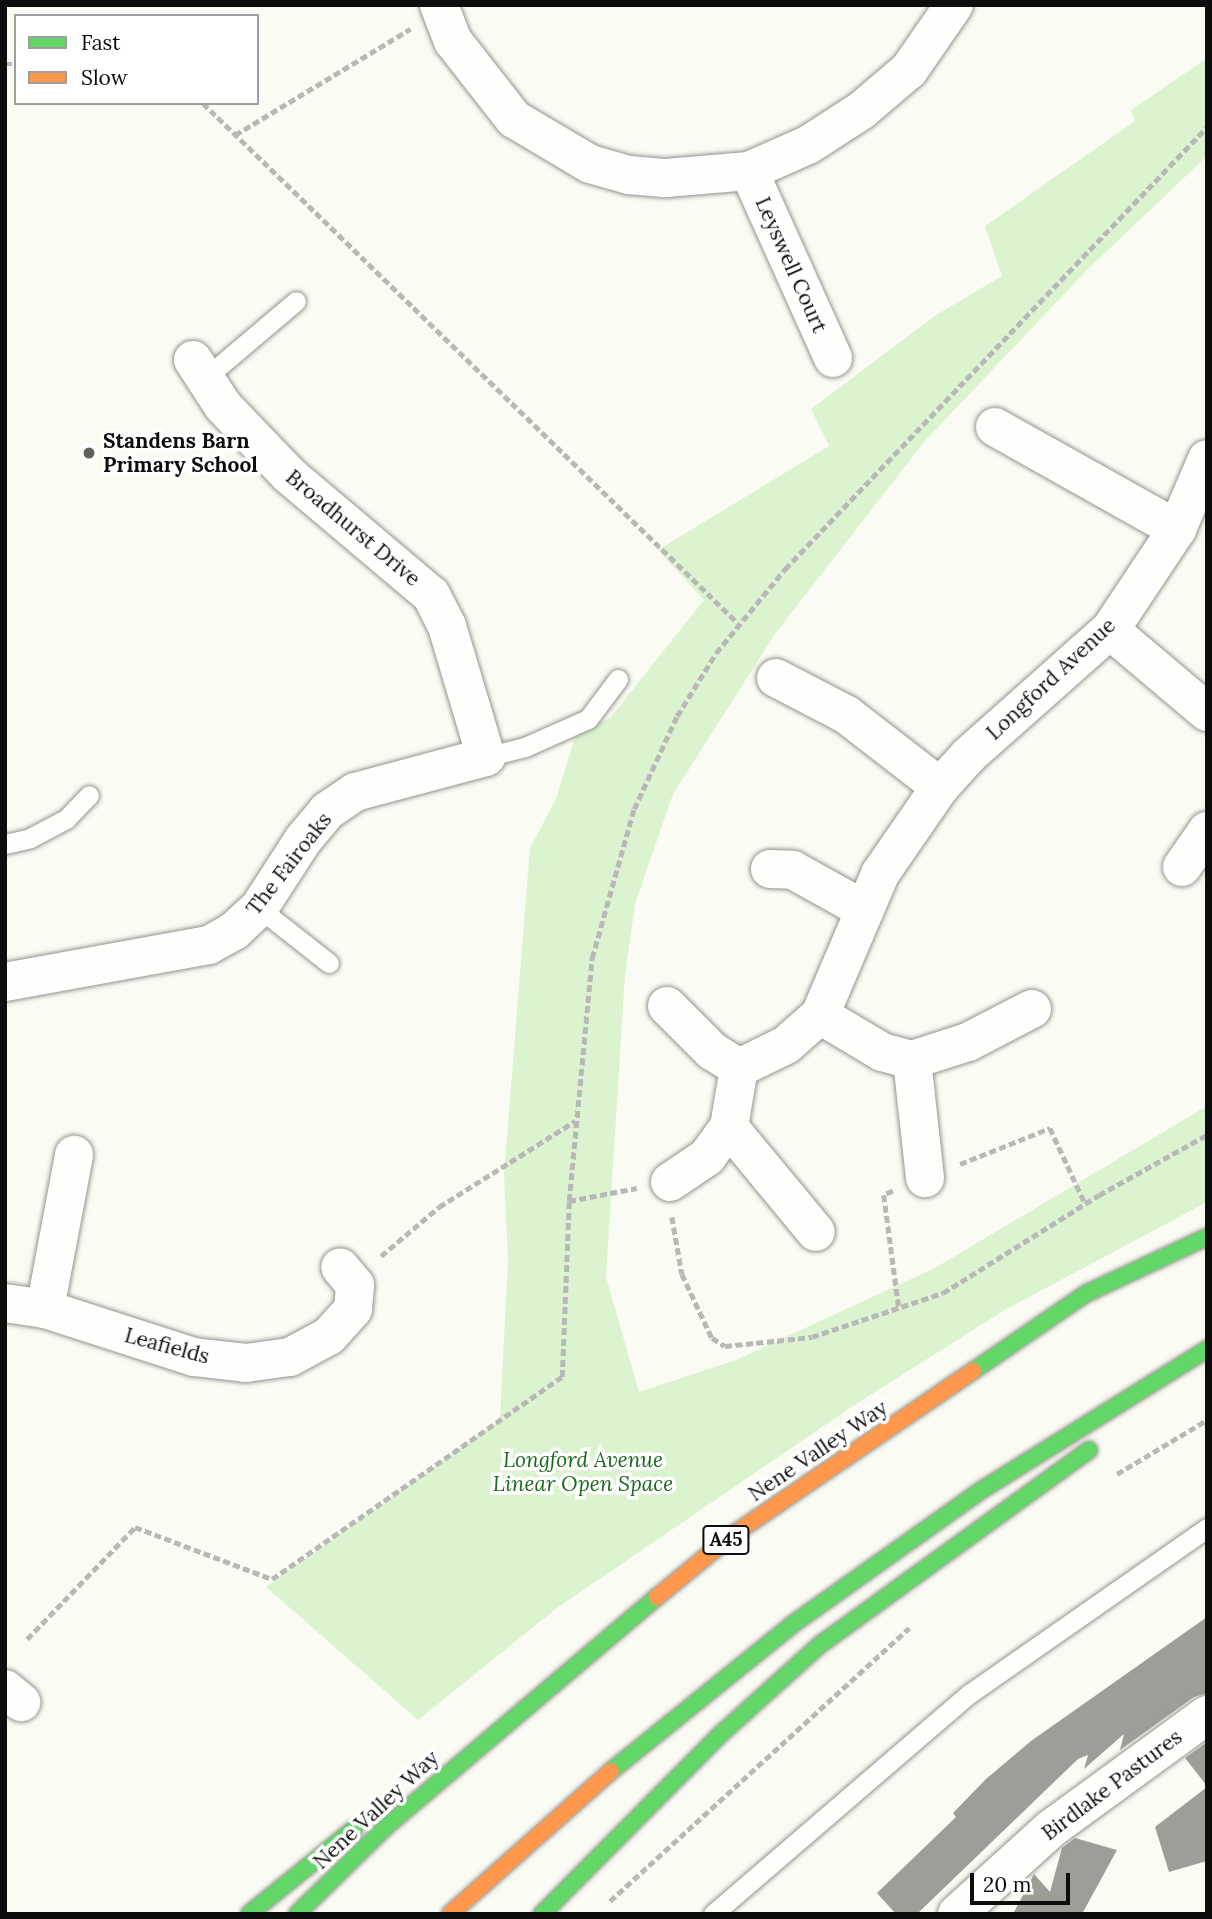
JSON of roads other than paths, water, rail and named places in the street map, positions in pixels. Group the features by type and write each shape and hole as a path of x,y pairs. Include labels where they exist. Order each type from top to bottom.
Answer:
{"highway":[{"name":"Nene Valley Way","path":"297,1914 388,1825 512,1716 730,1536 1087,1293 1207,1237"},
{"path":"450,1914 641,1744 793,1624 980,1490 1207,1349"},
{"path":"1152,1405 1207,1365"},
{"path":"542,1914 722,1732 821,1644 1108,1436"},
{"path":"249,1914 730,1536"}],"street":[{"path":"440,8 459,50 514,119 590,164 629,175 666,178 749,171 808,145 862,110 909,70 954,5"},
{"name":"Leyswell Court","path":"749,171 833,358"},
{"name":"Broadhurst Drive","path":"199,369 223,406 289,475 431,594 447,626 486,757"},
{"path":"995,427 1177,529"},
{"name":"Longford Avenue","path":"739,1068 786,1045 820,1015 880,874 940,787 969,755 1111,630 1177,529 1207,459"},
{"path":"1111,630 1207,712"},
{"path":"776,678 847,715 940,787"},
{"name":"The Fairoaks","path":"6,976 209,945 233,931 259,908 303,840 327,811 355,792 486,757"},
{"path":"1182,867 1207,831"},
{"path":"771,869 793,870 865,910"},
{"path":"667,1006 712,1051 739,1068 729,1127 707,1157 670,1182"},
{"path":"820,1015 882,1052 912,1060 968,1042 1031,1009"},
{"path":"912,1060 925,1178"},
{"path":"729,1127 816,1232"},
{"path":"45,1309 74,1155"},
{"name":"Leafields","path":"5,1303 45,1309 194,1357 246,1363 289,1357 328,1336 354,1309 355,1285 340,1267"},
{"name":"Birdlake Pastures","path":"957,1914 1052,1828 1207,1715"}],"lane":[{"path":"199,369 296,301"},
{"path":"486,757 525,747 588,719 618,679"},
{"path":"5,844 30,838 66,819 89,795"},
{"path":"259,908 329,962"},
{"path":"713,1914 969,1694 1207,1528"}],"place":[{"name":"Standens Barn Primary School","path":"89,453"}],"park label":[{"name":"Longford Avenue Linear Open Space","path":"583,1472"}]}
